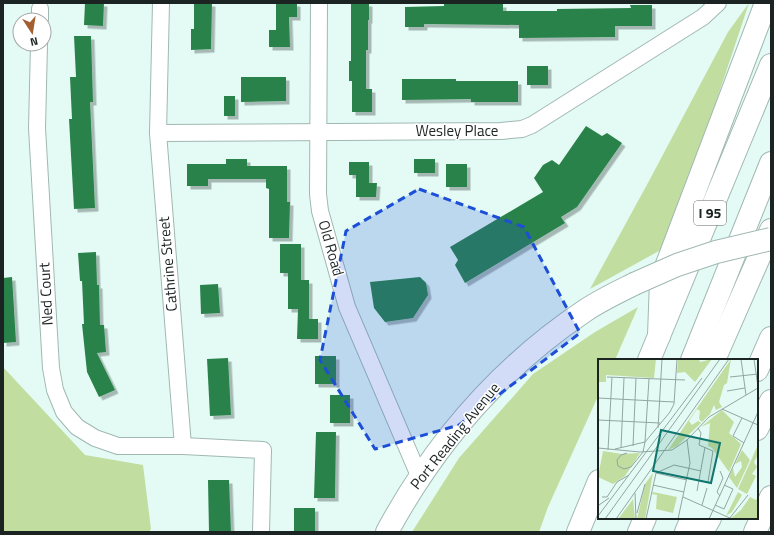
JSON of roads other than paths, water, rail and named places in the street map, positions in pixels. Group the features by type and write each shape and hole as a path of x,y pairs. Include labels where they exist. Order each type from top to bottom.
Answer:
{"main road":[{"path":"659,336 661,280 766,3"},
{"name":"I 95","path":"649,359 771,65"},
{"path":"692,359 771,163"},
{"path":"714,359 771,230"},
{"name":"Port Reading Avenue","path":"386,532 404,500 450,437 479,401 512,367 546,339 587,309 634,284 677,265 710,254 771,239"},
{"path":"758,368 771,338"},
{"path":"758,427 771,401"},
{"path":"578,532 598,483"},
{"path":"755,532 771,497"},
{"path":"623,532 629,519"},
{"path":"639,532 645,519"},
{"path":"686,532 692,519"},
{"path":"702,532 709,519"}],"street":[{"name":"Cathrine Street","path":"160,3 158,132 183,446"},
{"name":"Old Road","path":"319,3 318,194 320,211 347,307 420,478"},
{"name":"Wesley Place","path":"158,132 501,131 522,129 532,125 703,16 718,3"},
{"name":"Ned Court","path":"39,52 36,128 50,368 55,390 64,412 77,427 95,438 118,446 183,446"},
{"path":"183,446 263,450 261,532"}]}
